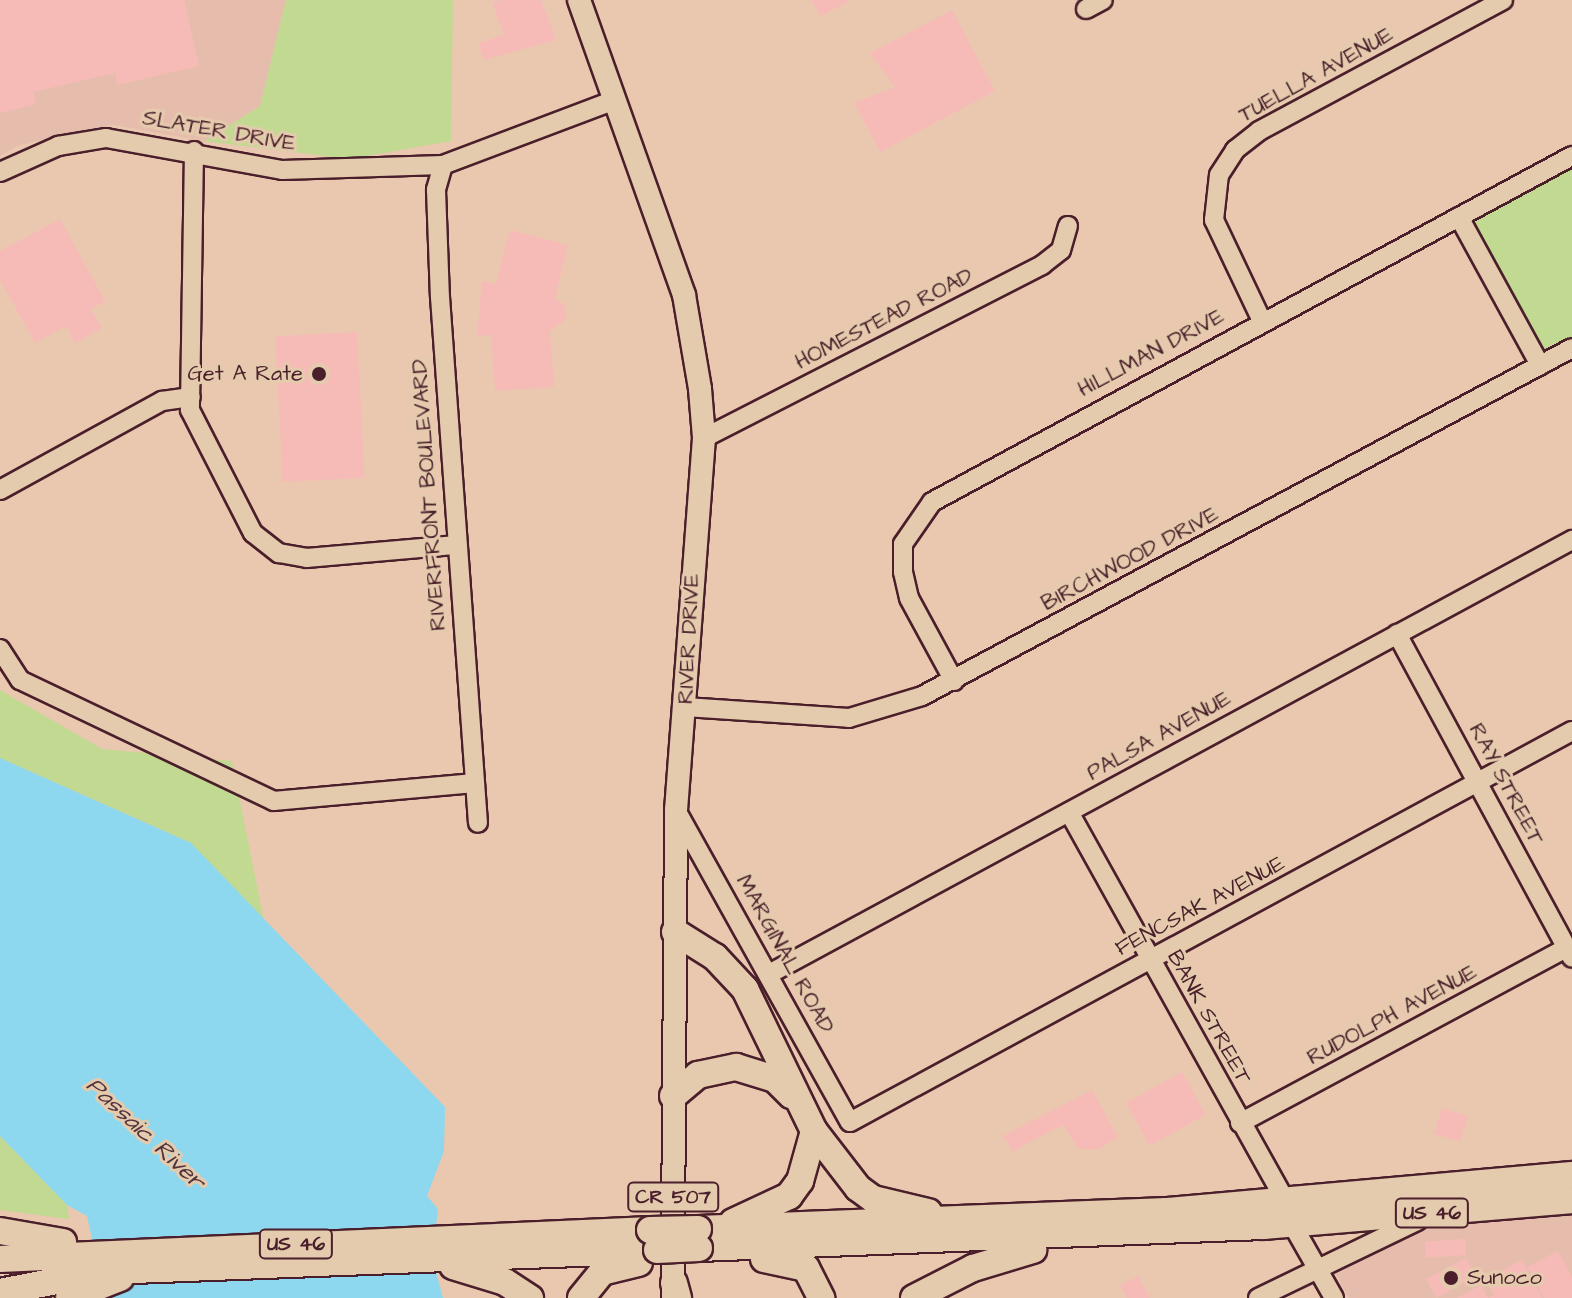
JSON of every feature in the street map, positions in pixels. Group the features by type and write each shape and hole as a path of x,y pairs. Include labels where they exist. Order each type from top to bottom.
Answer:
{"highway":[{"path":"675,932 715,957 745,989 799,1103 842,1171 873,1199 975,1221"},
{"path":"673,1096 698,1075 736,1067 775,1079 799,1103"},
{"path":"713,1238 789,1196 800,1181 814,1131"},
{"path":"1515,1180 1572,1159"},
{"name":"US 46","path":"0,1231 33,1246 125,1260 415,1259 713,1238 1085,1236 1289,1213 1515,1180 1572,1175"},
{"name":"US 46","path":"713,1238 975,1221 1440,1212 1572,1200"},
{"path":"914,1298 998,1258 1085,1236"},
{"path":"713,1238 806,1268 821,1298"},
{"path":"581,1298 602,1272 641,1263 653,1240"},
{"path":"0,1259 33,1246"},
{"path":"477,1255 530,1298"},
{"name":"US 46","path":"0,1292 125,1260 477,1255"},
{"path":"69,1298 125,1260"}],"main road":[{"name":"RIVER DRIVE","path":"579,0 684,295 704,438 676,810 673,1096 675,1293"}],"street":[{"path":"1086,9 1103,0"},
{"name":"TUELLA AVENUE","path":"1262,321 1214,220 1219,175 1235,150 1259,131 1503,0"},
{"name":"SLATER DRIVE","path":"0,172 41,152 90,139 124,138 282,170 443,165 615,100"},
{"path":"194,151 191,397 201,440 253,533 270,548 307,558 456,545"},
{"name":"HILLMAN DRIVE","path":"954,681 909,598 903,544 915,521 953,488 1572,156"},
{"name":"RIVERFRONT BOULEVARD","path":"443,165 437,206 456,545 478,823"},
{"path":"1459,217 1540,365"},
{"name":"HOMESTEAD ROAD","path":"704,438 1042,265 1061,250 1068,226"},
{"name":"BIRCHWOOD DRIVE","path":"685,707 849,718 954,681 1572,348"},
{"path":"0,490 162,401 191,397"},
{"name":"PALSA AVENUE","path":"769,974 1572,540"},
{"name":"RAY STREET","path":"1397,634 1569,953"},
{"path":"0,649 20,680 274,801 474,783"},
{"name":"FENCSAK AVENUE","path":"850,1122 1572,731"},
{"name":"MARGINAL ROAD","path":"676,810 850,1122"},
{"name":"BANK STREET","path":"1069,812 1334,1298"},
{"name":"RUDOLPH AVENUE","path":"1240,1123 1569,953"},
{"path":"1258,1298 1317,1267 1440,1212"}],"shaded area":[{"path":"0,0 286,0 260,106 204,141 113,125 20,145 0,156"},
{"path":"1572,1211 1572,1298 1349,1298 1335,1273 1429,1226"}],"green space":[{"path":"286,0 453,0 451,141 350,159 204,141 260,106"},
{"path":"1572,156 1572,348 1540,365 1459,217"},
{"path":"0,690 102,749 232,761 265,926 191,843 0,758"},
{"path":"0,1136 67,1205 69,1219 0,1210"}],"water":[{"name":"Passaic River","path":"0,758 191,843 445,1107 444,1151 427,1196 438,1209 432,1258 443,1298 105,1298 87,1216 67,1205 0,1136"}],"building":[{"path":"0,0 184,0 199,66 117,85 115,73 33,92 36,104 0,113"},
{"path":"501,0 541,0 556,40 484,60 478,44 504,34 492,3"},
{"path":"811,0 851,0 821,16"},
{"path":"952,10 995,91 880,152 854,103 895,87 870,53"},
{"path":"60,219 105,301 91,309 102,328 75,343 66,326 35,343 0,280 0,251"},
{"path":"510,230 568,245 555,299 564,304 566,319 550,331 554,387 495,391 491,335 477,336 482,281 496,284"},
{"path":"357,332 365,478 283,482 275,336"},
{"path":"1182,1072 1206,1115 1150,1146 1126,1103"},
{"path":"1092,1090 1118,1137 1099,1149 1079,1149 1063,1125 1013,1151 1003,1136"},
{"path":"1442,1108 1468,1116 1460,1142 1434,1134"},
{"name":"Sunoco","path":"1465,1239 1466,1255 1426,1258 1425,1242"},
{"path":"1558,1251 1572,1277 1572,1298 1544,1298 1527,1267"},
{"name":"Sunoco","path":"1466,1258 1476,1277 1436,1298 1426,1279"},
{"path":"1522,1260 1542,1298 1489,1298 1494,1295 1486,1279"},
{"path":"1138,1276 1150,1298 1127,1298 1120,1285"},
{"path":"1481,1285 1488,1298 1457,1298"}],"place":[{"name":"Get A Rate","path":"319,374"},
{"name":"Sunoco","path":"1451,1278"}]}
